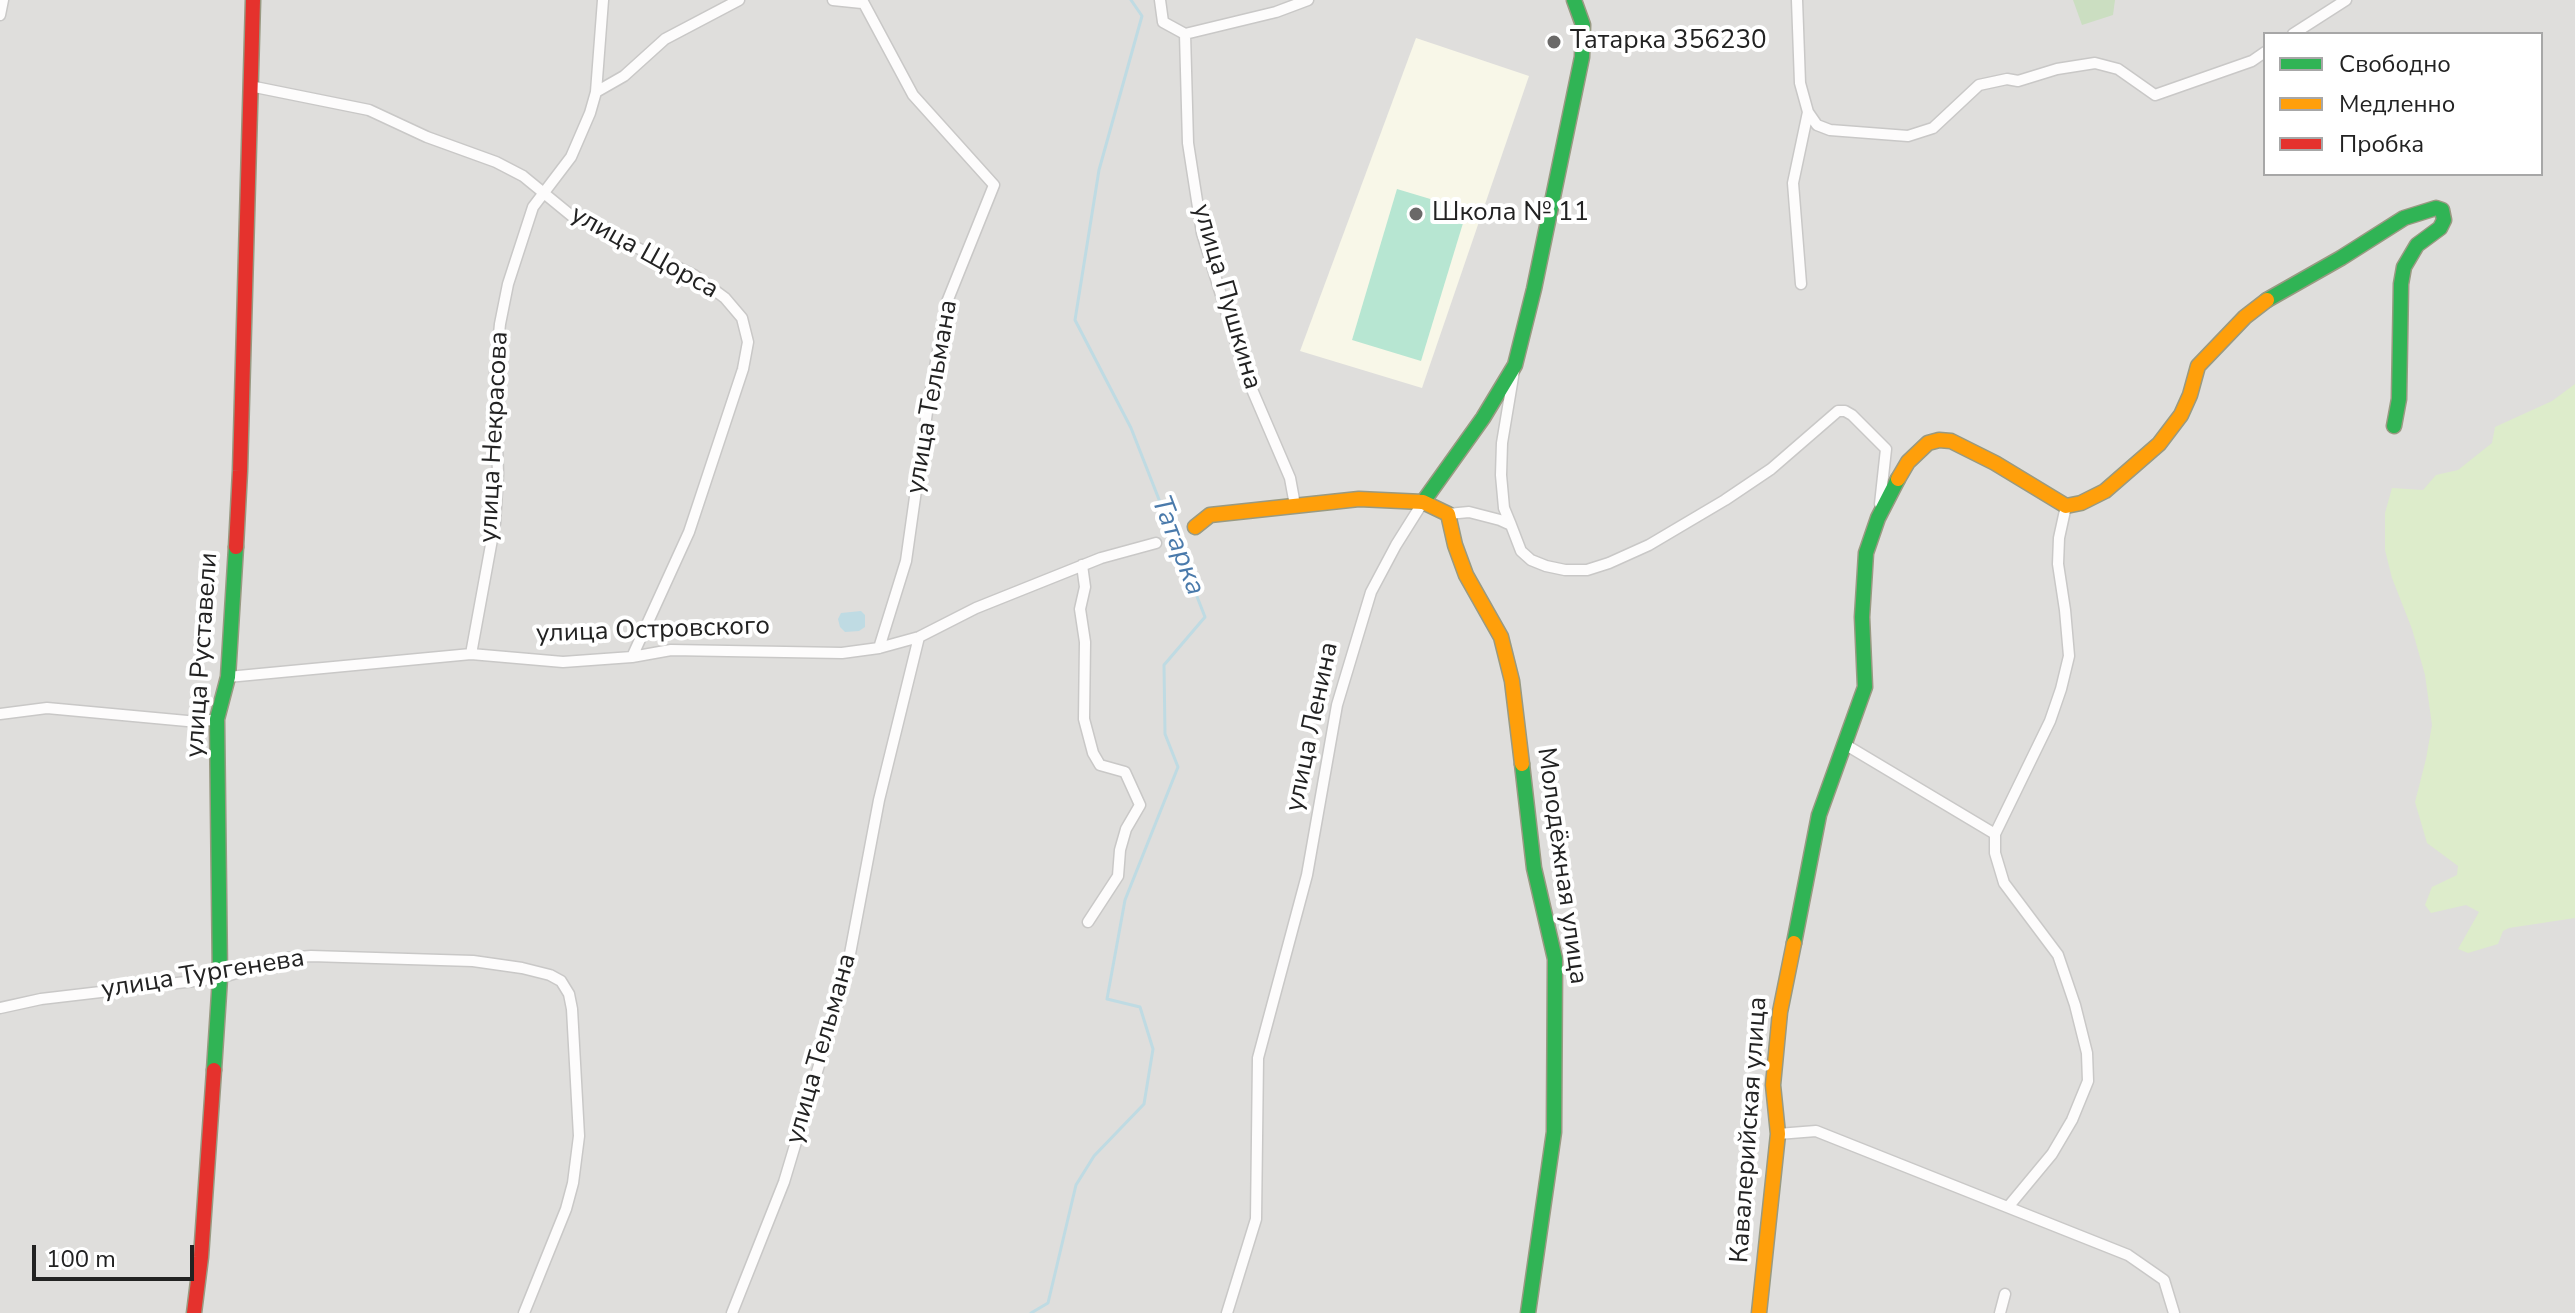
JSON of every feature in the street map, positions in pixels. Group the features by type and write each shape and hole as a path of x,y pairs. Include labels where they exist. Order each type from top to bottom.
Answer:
{"street":[{"path":"0,15 3,0"},
{"name":"улица Руставели","path":"194,1313 201,1257 220,978 217,719 228,677 240,471 253,0"},
{"name":"улица Некрасова","path":"471,654 495,523 498,474 495,375 508,284 533,207 571,157 590,113 596,92 603,0"},
{"path":"596,92 624,76 665,39 739,0"},
{"path":"833,0 862,1"},
{"path":"1160,0 1163,22 1185,34 1276,12 1308,0"},
{"name":"улица Ленина","path":"1227,1313 1256,1219 1258,1058 1307,875 1337,705 1371,592 1423,502 1483,418 1515,365 1534,289 1582,57 1583,25 1574,0"},
{"path":"1797,0 1800,83 1808,112 1817,125 1830,130 1908,136 1933,128 1979,85 2007,79 2018,81 2057,69 2095,63 2118,69 2155,95 2252,61 2263,53"},
{"path":"2296,32 2346,0"},
{"name":"улица Тельмана","path":"862,1 913,95 994,185 947,302 928,405 906,561 879,648"},
{"name":"улица Пушкина","path":"1185,34 1188,143 1202,233 1245,373 1290,478 1295,505"},
{"name":"улица Щорса","path":"250,86 369,110 427,137 496,162 523,176 573,217 694,275 725,298 742,318 748,342 743,369 689,532 632,657"},
{"path":"1801,284 1793,183 1808,112"},
{"path":"2008,1207 2052,1154 2072,1120 2088,1081 2087,1053 2058,955 2004,883 1995,853 1995,834 2050,721 2069,656 2058,564 2059,538 2066,506 2081,503 2105,491 2159,444 2181,415 2198,366 2245,317 2278,292 2341,258 2404,218 2436,208 2444,214 2440,228 2417,245 2404,267 2399,399 2394,426"},
{"path":"1515,365 1502,443 1501,475 1504,508 1521,551 1531,560 1565,570 1587,570 1649,545 1771,469 1838,411 1852,415 1886,449 1878,518"},
{"name":"Кавалерийская улица","path":"1759,1313 1778,1134 1773,1085 1780,1012 1819,815 1865,687 1862,617 1866,553 1878,518 1908,462 1928,443 1939,440 1963,445 2066,506"},
{"path":"1195,527 1210,515 1359,499 1423,502 1448,514 1483,514 1511,525"},
{"name":"Молодёжная улица","path":"1448,514 1466,575 1501,637 1512,681 1534,868 1555,959 1554,1132 1528,1313"},
{"name":"улица Островского","path":"228,677 471,654 563,662 632,657 671,650 842,653 879,648 919,637 976,608 1082,565 1156,543"},
{"path":"1082,565 1085,587 1080,609 1085,642 1084,719 1093,753 1100,765 1125,772 1140,805 1126,829 1118,876 1088,922"},
{"name":"улица Тельмана","path":"732,1313 784,1182 846,975 879,800 919,637"},
{"path":"0,714 47,708 198,722 217,719"},
{"path":"1846,745 1995,834"},
{"name":"улица Тургенева","path":"0,1008 41,999 220,978 285,958 311,956 473,961 522,968 561,981 569,994 572,1009 579,1136 566,1209 524,1313"},
{"path":"1778,1134 1816,1131 2128,1255 2164,1280 2174,1313"},
{"path":"2000,1313 2005,1294"}],"shaded area":[{"name":"Татарка","path":"0,0 2575,0 2575,1313 0,1313"},
{"name":"Школа № 11","path":"1416,38 1529,76 1422,388 1300,351"}],"green space":[{"path":"2073,0 2115,0 2113,15 2082,25"},
{"path":"1397,189 1467,210 1421,361 1352,340"},
{"path":"2575,384 2575,918 2509,928 2503,931 2498,944 2468,953 2458,949 2479,912 2466,905 2431,913 2425,905 2432,887 2457,875 2458,866 2427,843 2415,802 2432,725 2425,675 2385,550 2385,513 2392,488 2423,490 2436,475 2458,470 2492,443 2495,427 2552,401"}],"water":[{"path":"861,611 865,615 865,627 859,631 845,632 840,627 838,619 841,613"}],"waterway":[{"name":"Татарка","path":"1031,1313 1048,1303 1076,1185 1094,1156 1144,1104 1153,1049 1140,1007 1107,999 1125,900 1178,767 1165,734 1164,665 1205,617 1131,428 1075,320 1099,170 1142,16 1131,0"}],"traffic: fast":[{"path":"1423,502 1483,418 1515,365 1534,289 1582,57 1583,25 1574,0"},
{"path":"2267,300 2404,218 2436,208 2442,210 2444,220 2440,228 2417,245 2404,267 2399,399 2394,426"},
{"path":"1794,943 1819,815 1865,687 1862,617 1866,553 1878,518 1898,479"},
{"path":"214,1070 220,978 217,719 228,677 236,547"},
{"path":"1522,764 1534,868 1555,959 1554,1132 1528,1313"}],"traffic: slow":[{"path":"1898,479 1908,462 1928,443 1951,441 1995,463 2066,506 2081,503 2105,491 2159,444 2181,415 2198,366 2245,317 2267,300"},
{"path":"1195,527 1210,515 1359,499 1423,502 1448,514 1466,575 1501,637 1512,681 1522,764"},
{"path":"1759,1313 1778,1134 1773,1085 1780,1012 1794,943"}],"traffic: jam":[{"path":"236,547 253,0"},
{"path":"194,1313 214,1070"}],"place":[{"name":"Татарка 356230","path":"1554,42"},
{"name":"Школа № 11","path":"1416,214"}]}
